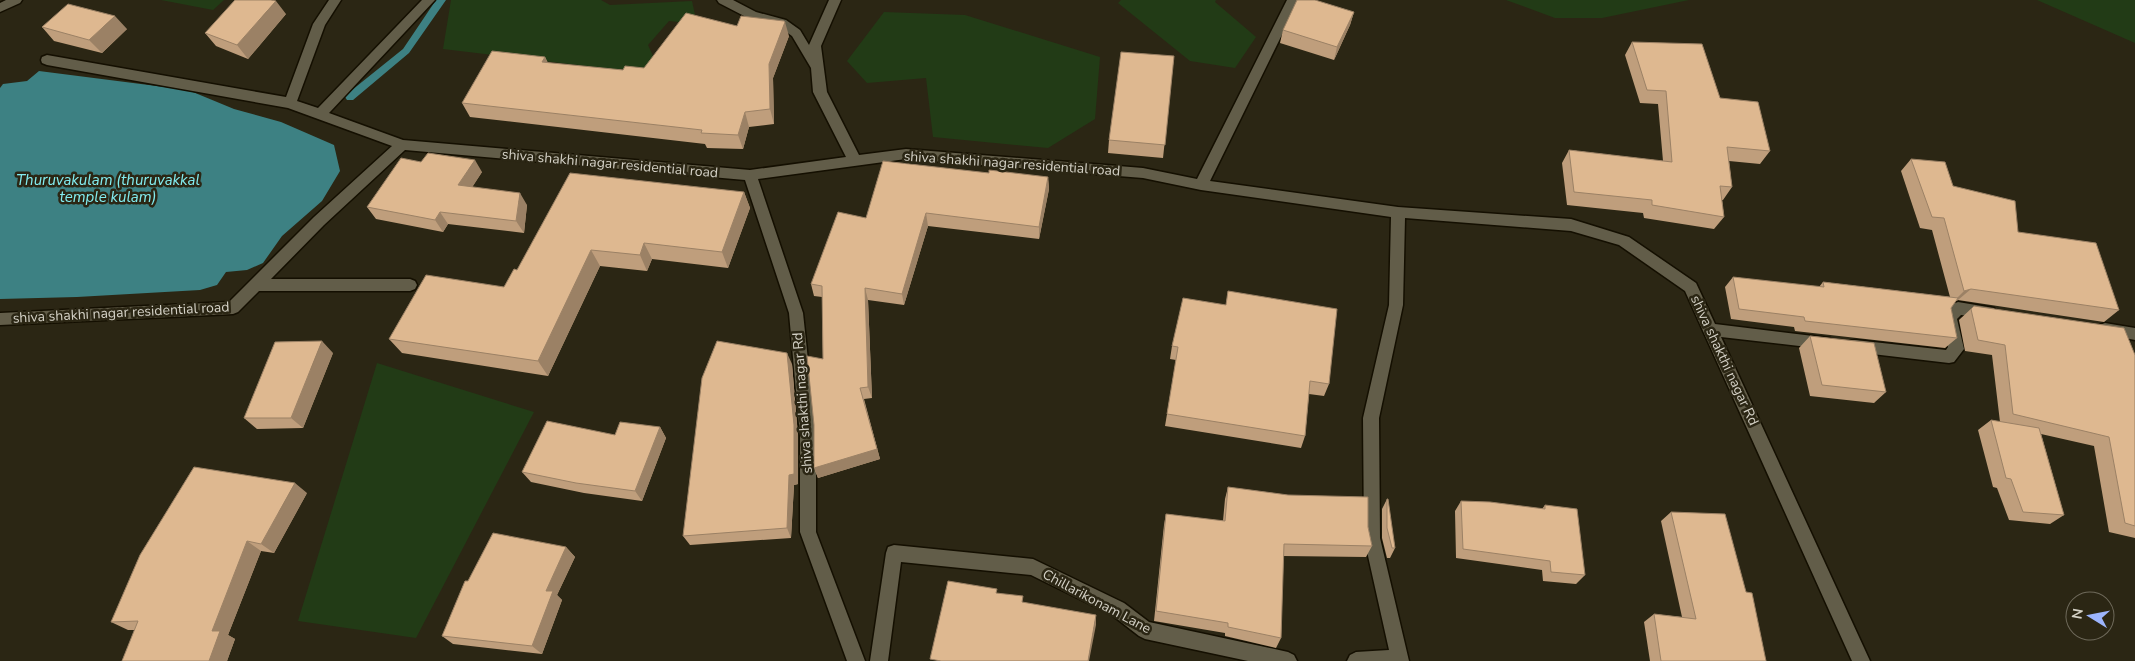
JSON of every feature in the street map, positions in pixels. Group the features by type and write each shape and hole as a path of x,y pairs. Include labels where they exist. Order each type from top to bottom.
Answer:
{"street":[{"path":"0,8 16,0"},
{"path":"290,103 319,24 335,0"},
{"path":"320,114 429,0"},
{"path":"723,0 752,16 782,23 796,33 817,69"},
{"path":"835,0 815,46 817,69 820,92 855,161"},
{"path":"1201,185 1293,0"},
{"path":"47,60 290,103 402,145"},
{"name":"shiva shakhi nagar residential road","path":"0,319 233,308 319,221 402,145 750,174 906,154 1143,173 1201,185 1398,212"},
{"name":"shiva shakthi nagar Rd","path":"750,174 796,313 808,436 808,532 856,661"},
{"path":"1356,661 1400,660 1372,538 1371,418 1396,305 1398,212"},
{"name":"shiva shakthi nagar Rd","path":"1398,212 1571,225 1624,240 1691,287 1861,661"},
{"path":"256,285 410,285"},
{"path":"1712,330 1949,357 1956,349 1949,317 1958,308 2007,315"},
{"path":"2086,326 2135,334"},
{"name":"Chillarikonam Lane","path":"879,661 894,553 1033,567 1118,609 1145,630 1219,648 1288,661"}],"green space":[{"path":"161,0 224,0 213,10"},
{"path":"451,0 601,0 610,5 692,1 697,24 669,21 648,45 659,69 612,69 443,49"},
{"path":"1121,0 1216,0 1215,2 1256,37 1235,68 1190,61 1118,3"},
{"path":"1506,0 1689,0 1602,18 1555,18"},
{"path":"2037,0 2135,0 2135,43"},
{"path":"884,12 965,15 1100,57 1095,119 1048,148 933,137 926,78 867,83 847,61"},
{"path":"377,363 534,412 416,638 298,621"}],"water":[{"name":"Thuruvakulam (thuruvakkal temple kulam)","path":"39,71 188,90 234,109 281,122 334,145 340,171 322,201 282,236 263,263 247,270 226,272 217,285 200,290 0,299 0,88 3,84 27,81"}],"building":[{"path":"235,0 276,1 237,45 205,33"},
{"path":"1297,0 1315,0 1354,12 1337,47 1283,30"},
{"path":"68,4 115,16 89,40 42,27"},
{"path":"686,13 737,26 741,16 785,22 769,64 770,109 745,112 738,135 701,133 702,130 462,103 492,51 545,57 542,62 623,70 625,66 644,68"},
{"path":"1632,42 1702,44 1720,98 1758,102 1770,151 1727,147 1732,187 1720,186 1724,217 1652,205 1652,200 1574,192 1569,150 1672,162 1666,91 1647,90"},
{"path":"1121,52 1174,56 1165,145 1109,140"},
{"path":"428,153 475,160 458,185 520,193 516,221 440,212 435,220 367,207 401,158 421,162"},
{"path":"1911,159 1945,162 1953,186 2015,201 2018,232 2096,243 2119,310 1971,289 1964,291 1944,218 1932,217"},
{"path":"883,161 989,173 989,170 1048,177 1039,227 926,213 902,294 865,288 868,387 860,388 877,449 814,468 814,425 807,356 823,359 822,286 811,284 838,212 866,218"},
{"path":"570,173 744,192 722,252 644,243 640,255 591,250 538,361 389,339 426,275 504,287 514,269 517,270"},
{"path":"1733,277 1824,287 1823,282 1958,298 1951,308 1957,338 1805,321 1804,317 1739,309"},
{"path":"1228,291 1337,309 1329,384 1310,381 1305,436 1167,414 1178,347 1172,346 1183,298 1226,305"},
{"path":"1974,306 2124,328 2135,355 2135,526 2125,523 2109,437 2013,414 2005,345 1978,340 1971,309"},
{"path":"1810,336 1874,343 1886,392 1822,385"},
{"path":"322,341 291,418 244,418 275,342"},
{"path":"717,341 787,353 794,425 794,474 789,475 787,528 683,536 702,378"},
{"path":"1991,420 2039,428 2064,515 2023,512 2011,479 2006,478"},
{"path":"547,421 615,435 620,422 660,427 635,491 576,483 522,472"},
{"path":"194,467 295,483 261,544 247,541 212,631 220,631 209,661 122,661 138,621 111,622 140,555"},
{"path":"1228,487 1288,495 1368,497 1368,527 1372,546 1284,544 1281,638 1228,627 1228,623 1156,611 1166,514 1225,521"},
{"path":"1387,499 1395,548 1392,548 1387,528"},
{"path":"1461,501 1490,502 1545,509 1545,505 1577,509 1585,575 1551,572 1550,561 1463,549"},
{"path":"1671,512 1725,514 1746,592 1752,593 1766,661 1661,661 1654,614 1696,619"},
{"path":"493,533 566,547 546,591 553,591 532,646 442,636 465,581 468,581"},
{"path":"948,581 997,589 996,593 1023,596 1022,602 1096,615 1088,661 941,661 930,659"}],"waterway":[{"path":"350,97 406,51 441,0"}]}
